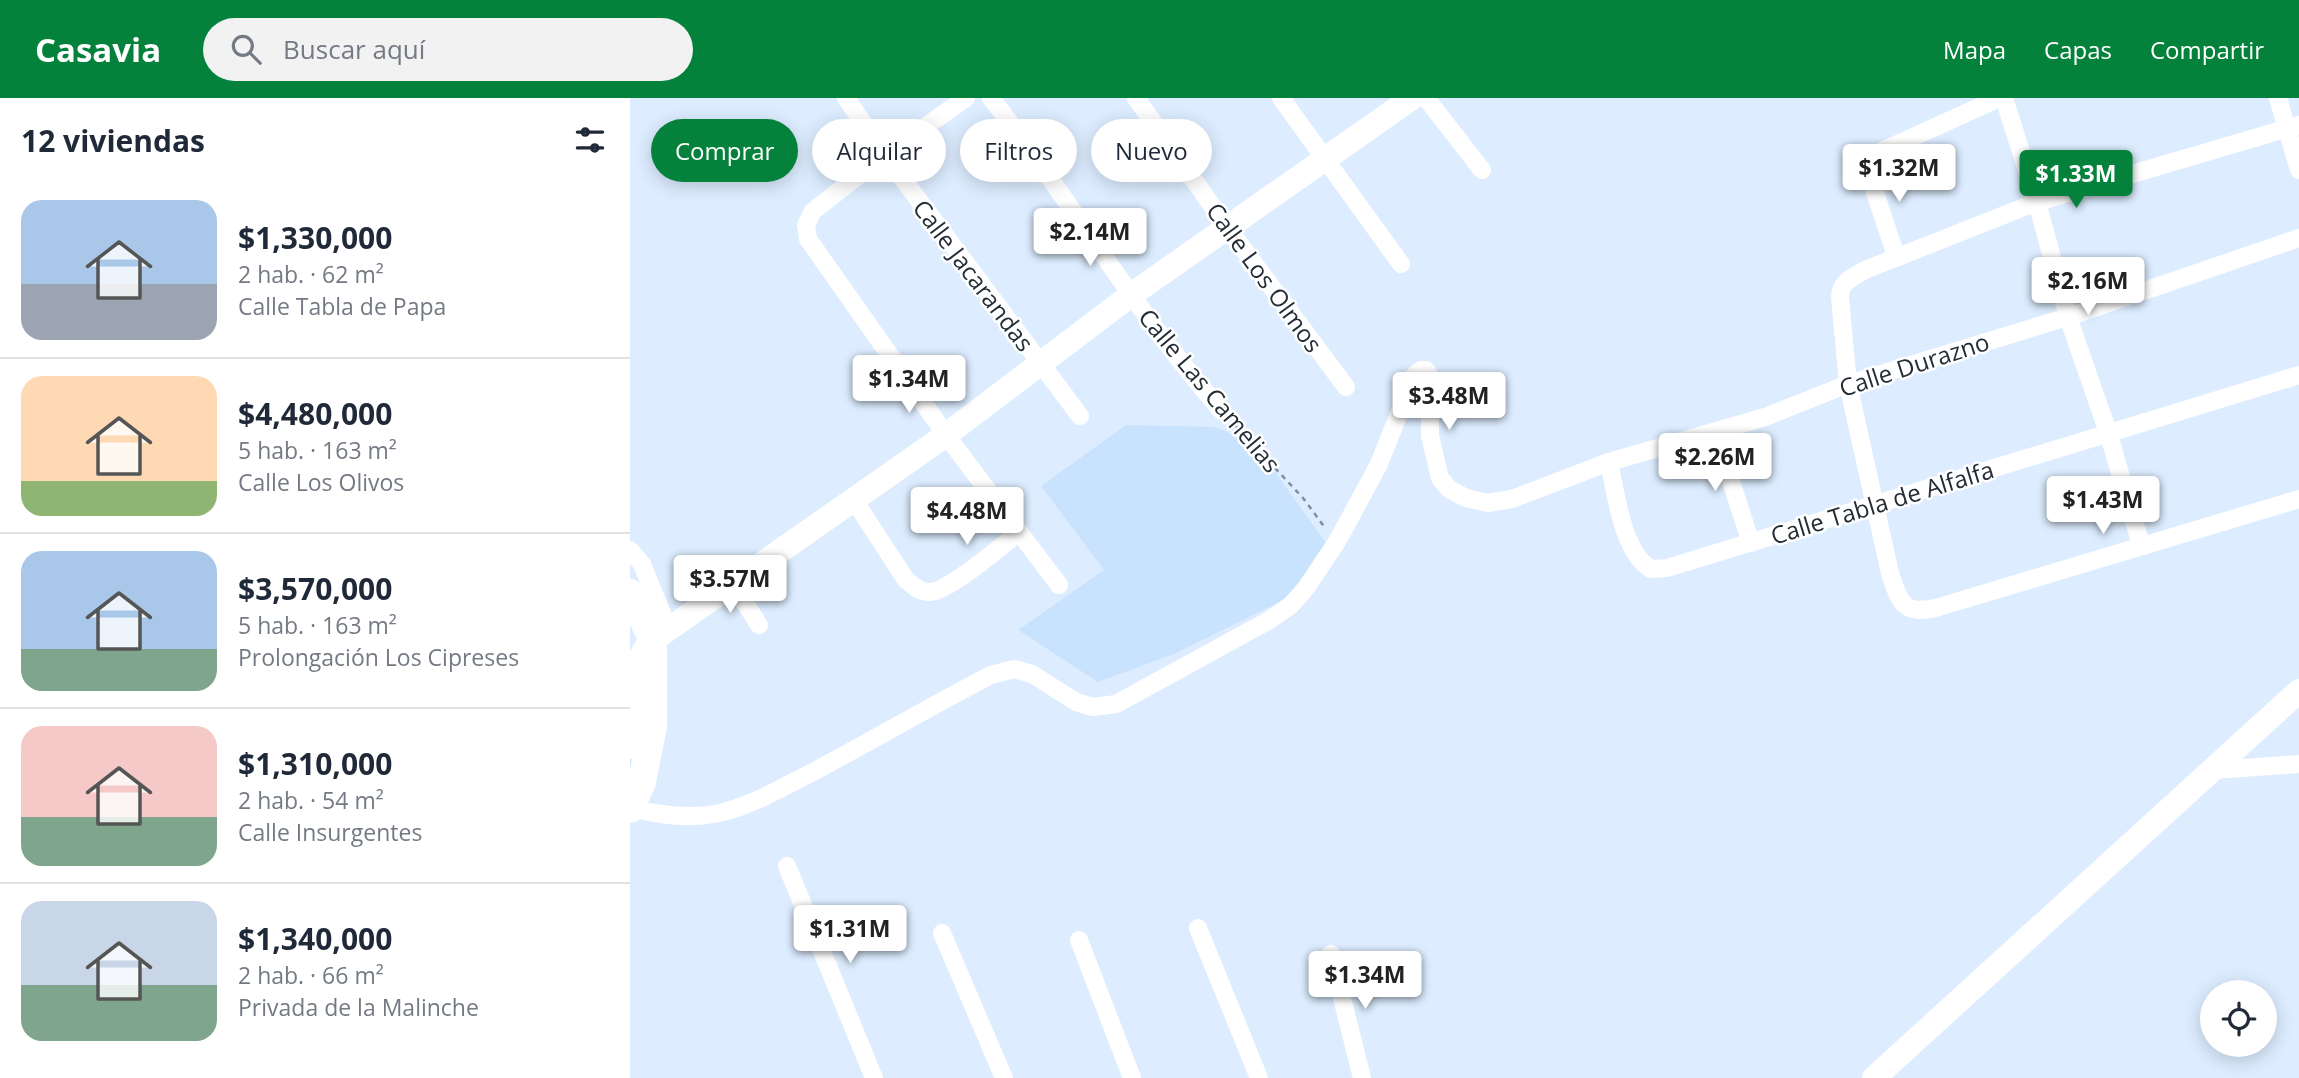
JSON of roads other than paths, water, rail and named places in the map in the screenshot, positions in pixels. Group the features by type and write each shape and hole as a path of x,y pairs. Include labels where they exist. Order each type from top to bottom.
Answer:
{"main road":[{"path":"630,593 660,634 653,726 642,782 630,809"},
{"path":"630,624 660,634"},
{"path":"630,745 635,674 660,634"}],"street":[{"name":"Calle Jacarandas","path":"846,98 861,119"},
{"path":"937,119 966,98"},
{"name":"Calle Las Camelias","path":"991,98 1132,295 1222,411"},
{"name":"Calle Los Olmos","path":"1136,98 1227,227 1346,387"},
{"path":"1281,98 1401,264"},
{"path":"630,550 642,564 660,634 946,435 1132,295 1412,98"},
{"path":"1426,98 1482,170"},
{"path":"1896,256 1865,161 1869,156 2002,98 2037,202 2068,317 2108,432 2141,545"},
{"path":"2278,98 2293,126 2299,170"},
{"path":"2293,126 2037,202 1896,256 1855,276 1846,282 1840,291 1848,384 1875,505 1897,594 1904,605 1912,610 1923,611 1939,607 2299,499"},
{"path":"851,182 813,211 806,225 808,239 946,435 1059,584"},
{"name":"Calle Jacarandas","path":"906,182 1080,416"},
{"name":"Calle Durazno","path":"630,809 659,815 685,816 714,814 737,808 756,801 991,675 1014,669 1032,674 1076,702 1093,707 1116,705 1268,621 1291,605 1306,588 1338,540 1379,464 1414,376 1421,370 1426,370 1430,376 1430,436 1440,478 1449,489 1466,498 1488,503 1512,499 1609,462 1765,417 1848,384 2068,317 2299,238"},
{"name":"Calle Tabla de Alfalfa","path":"1609,462 1623,522 1635,556 1651,569 1667,568 2299,374"},
{"path":"1715,432 1751,543"},
{"path":"853,500 906,580 918,589 930,592 961,576 1019,532"},
{"path":"733,584 759,625"},
{"path":"1874,1078 2299,691"},
{"path":"2214,771 2299,764"},
{"path":"787,866 874,1078"},
{"path":"1198,928 1259,1078"},
{"path":"942,933 1004,1078"},
{"path":"1079,940 1132,1078"},
{"path":"1331,954 1363,1078"}]}
